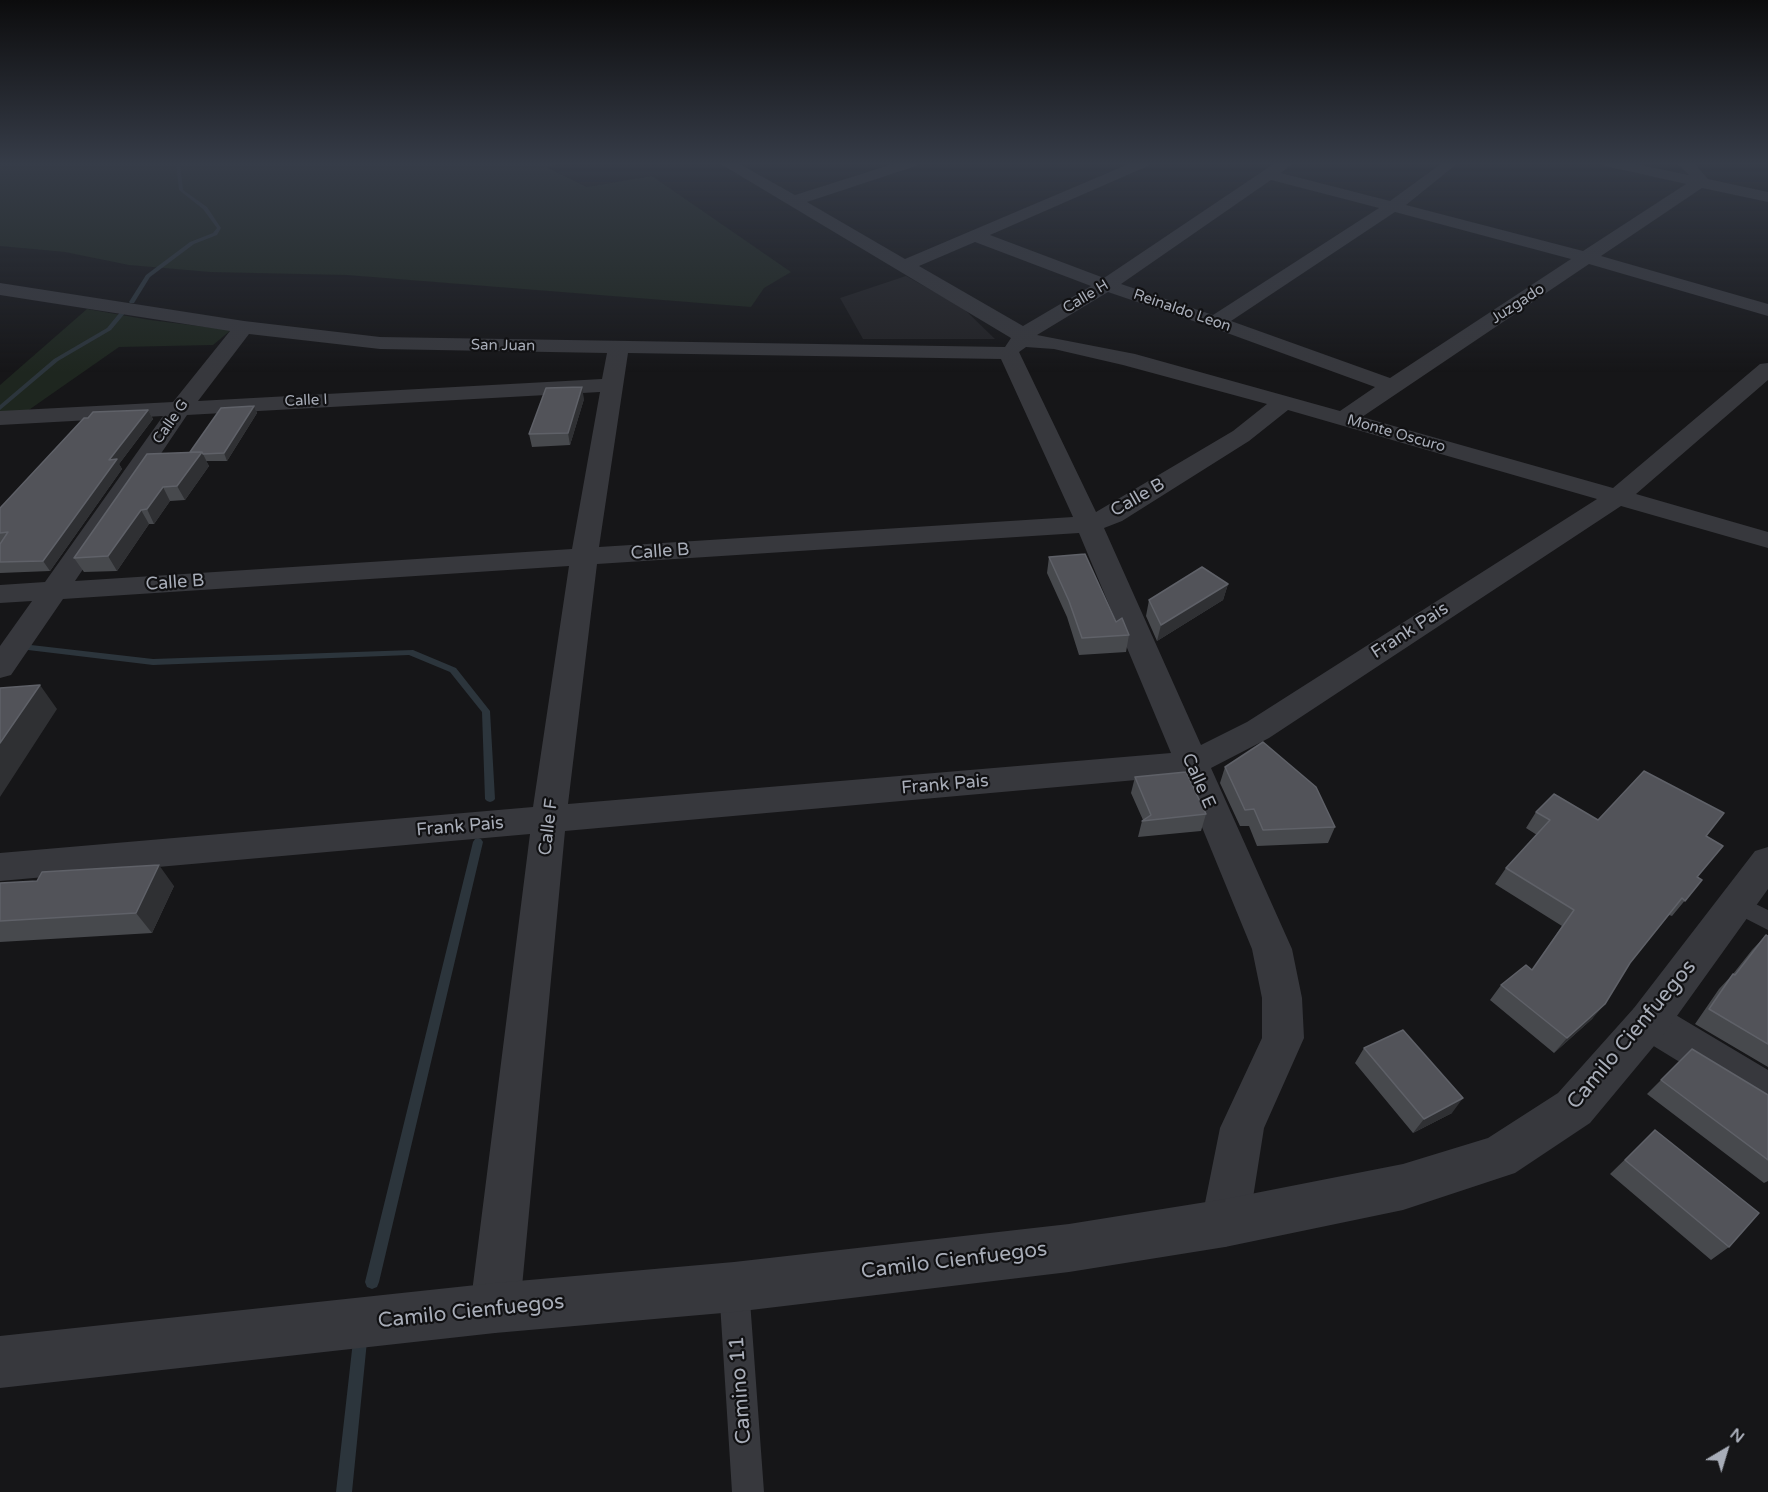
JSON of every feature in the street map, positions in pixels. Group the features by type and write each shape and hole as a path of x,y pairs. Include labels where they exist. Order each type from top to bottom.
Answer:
{"street":[{"name":"Monte Oscuro","path":"848,233 904,266 1018,343 1054,343 1083,348 1284,402 1768,540"},
{"path":"904,266 981,233"},
{"name":"Calle H","path":"1018,343 1182,233"},
{"path":"1215,322 1353,233"},
{"path":"1493,233 1768,310"},
{"name":"Juzgado","path":"1343,419 1625,233"},
{"name":"Reinaldo Leon","path":"973,236 1392,386"},
{"name":"San Juan","path":"1,290 244,327 380,343 618,348 1018,343"},
{"name":"Calle G","path":"0,668 180,408 244,327"},
{"name":"Calle E","path":"1018,343 1089,524 1272,949 1282,998 1283,1038 1242,1128 1225,1223"},
{"name":"Calle F","path":"495,1308 549,819 584,557 618,348"},
{"name":"Frank Pais","path":"0,867 1190,763 1258,730 1616,498 1768,369"},
{"name":"Calle I","path":"0,418 612,385"},
{"name":"Calle B","path":"0,594 1089,524 1113,514 1231,442 1284,402"},
{"name":"Camilo Cienfuegos","path":"0,1362 495,1308 734,1287 1069,1248 1225,1223 1403,1187 1499,1157 1574,1108 1649,1022 1753,913 1768,861"},
{"path":"1649,1022 1768,1094"}],"lane":[{"name":"Camino 11","path":"734,1287 748,1492"}],"shaded area":[{"path":"0,233 734,233 791,272 764,288 751,307 347,275 210,272 129,265 65,252 0,246"},
{"path":"906,276 962,307 995,339 863,339 840,298"},
{"path":"87,309 231,330 213,345 119,347 23,414 0,415 0,385"}],"building":[{"path":"582,387 568,433 529,434 546,388"},
{"path":"254,406 224,453 190,452 221,408"},
{"path":"148,410 109,460 117,459 43,561 0,562 0,544 8,532 0,533 0,508 84,418 88,418 93,412"},
{"path":"202,452 177,486 163,487 147,509 141,510 108,556 74,558 147,454"},
{"path":"1085,554 1116,622 1122,618 1129,635 1082,638 1069,601 1049,557"},
{"path":"1202,567 1228,584 1161,625 1149,600"},
{"path":"40,685 0,743 0,688"},
{"path":"1263,742 1316,787 1335,827 1263,830 1254,809 1245,810 1225,767"},
{"path":"1644,771 1724,813 1706,836 1723,846 1697,877 1702,880 1685,901 1682,898 1630,963 1605,1004 1567,1038 1501,985 1526,965 1532,970 1574,910 1506,868 1550,820 1536,812 1554,794 1598,820"},
{"path":"1186,772 1206,814 1142,821 1151,815 1135,777"},
{"path":"159,865 136,913 0,921 0,883 37,881 42,872"},
{"path":"1766,935 1768,936 1768,1044 1709,1009 1733,974 1735,975"},
{"path":"1403,1030 1463,1098 1424,1119 1364,1048"},
{"path":"1692,1049 1768,1095 1768,1160 1661,1080"},
{"path":"1655,1130 1759,1213 1729,1247 1625,1160"}],"waterway":[{"path":"132,302 148,276 192,243 216,233"},
{"path":"0,408 56,360 109,329 123,312"},
{"path":"31,648 153,662 410,652 453,670 486,711 490,799"},
{"path":"372,1282 478,842"},
{"path":"344,1492 360,1341"}]}
